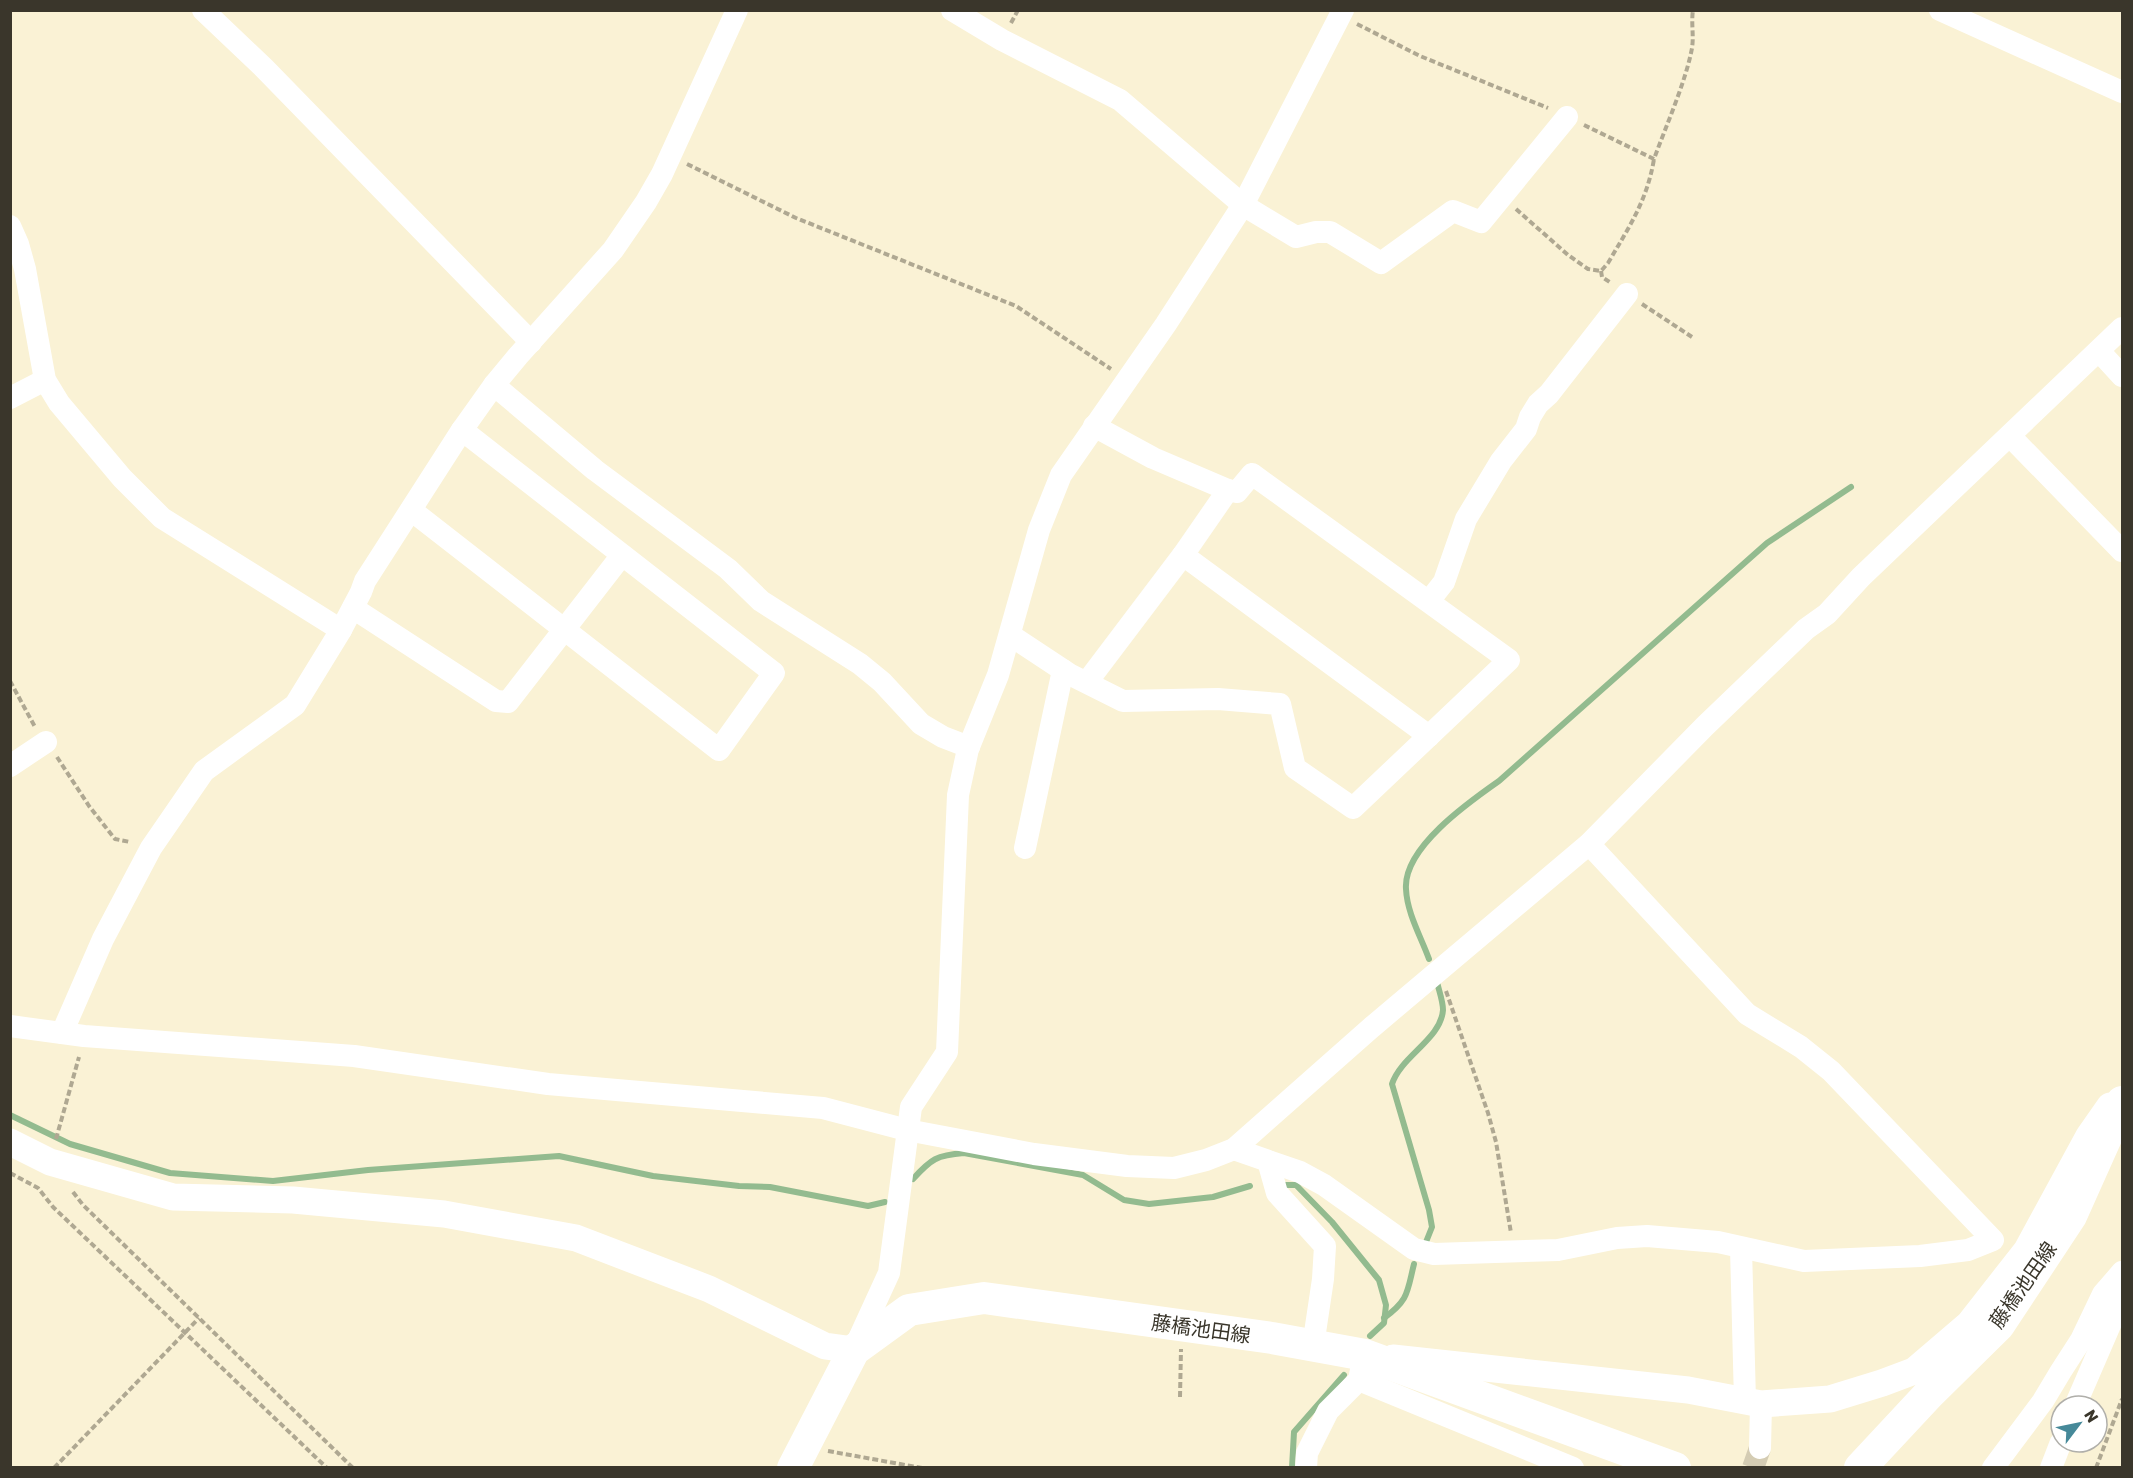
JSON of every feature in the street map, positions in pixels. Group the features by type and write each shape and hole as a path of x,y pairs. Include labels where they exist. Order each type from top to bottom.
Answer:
{"main road":[{"name":"藤橋池田線","path":"1860,1467 1999,1325 2071,1216 2122,1102"},
{"name":"藤橋池田線","path":"798,1457 854,1350 909,1310 984,1298 1314,1346 1362,1367 1675,1467"}],"street":[{"path":"203,10 264,68 531,342"},
{"path":"62,1033 103,939 151,848 204,771 296,705 341,630 365,581 462,430 494,385 613,250 646,202 670,156 736,10"},
{"path":"952,10 1002,40 1120,100 1243,205 1296,237 1316,232 1330,232 1381,263 1453,211 1482,222 1567,117"},
{"path":"1940,10 2122,92"},
{"path":"10,1142 55,1164 173,1197 293,1200 444,1214 576,1238 709,1289 825,1346 854,1350 889,1273 911,1107 947,1052 958,795 969,747 998,675 1039,530 1061,475 1166,324 1243,205 1342,13"},
{"path":"10,226 25,269 45,380 59,403 122,478 162,518 312,614 341,630"},
{"path":"1429,602 1444,582 1448,565 1466,519 1502,461 1526,429 1538,404 1549,394 1627,294"},
{"path":"10,1026 84,1036 354,1056 548,1084 823,1108 907,1130 1034,1154 1127,1166 1174,1168 1206,1160 1234,1149 1372,1027 1589,844 1806,629 1827,614 1862,577 2122,328"},
{"path":"2099,351 2122,376"},
{"path":"10,398 45,380"},
{"path":"494,385 595,470 728,569 761,602 867,670 882,682 921,724 943,737 969,747"},
{"path":"1010,635 1063,670 1123,701 1218,699 1280,704 1295,768 1353,808 1509,660 1252,474 1238,492 1228,490 1153,458 1094,426"},
{"path":"411,510 719,750 774,673 462,430"},
{"path":"2010,436 2122,551"},
{"path":"1087,682 1183,555 1228,490"},
{"path":"353,608 496,701 508,702 622,555"},
{"path":"1183,555 1429,736"},
{"path":"1025,848 1063,670"},
{"path":"10,766 46,742"},
{"path":"1589,844 1747,1014 1801,1047 1831,1071 1993,1240 2019,1260"},
{"path":"1362,1367 1688,1390 1753,1403 1830,1399 1882,1383 1914,1371 1969,1324 2027,1250 2090,1136 2122,1088"},
{"path":"1234,1149 1300,1172 1324,1185 1414,1250 1434,1254 1558,1250 1617,1238 1647,1236 1718,1242 1804,1261 1848,1260 1920,1256 1968,1250 1993,1240"},
{"path":"1268,1161 1277,1193 1325,1246 1314,1346"},
{"path":"1741,1248 1753,1403 1760,1448"},
{"path":"1993,1467 2043,1401 2081,1340 2103,1294 2122,1272"},
{"path":"2080,1394 2117,1309 2122,1279"},
{"path":"1306,1467 1307,1453 1328,1411 1362,1367"},
{"path":"1362,1367 1573,1467"}],"path":[{"path":"1503,196 1568,255 1588,269 1601,271 1642,204 1651,179 1654,159 1689,62 1693,10"},
{"path":"1342,13 1420,56 1567,117 1654,159"},
{"path":"670,156 796,218 1016,306 1126,380"},
{"path":"10,681 31,721 89,806 115,839 151,848"},
{"path":"1442,969 1447,997 1488,1113 1510,1223 1513,1251"},
{"path":"84,1036 55,1164 66,1182 83,1205 353,1467"},
{"path":"10,1173 38,1188 53,1207 327,1467"},
{"path":"54,1467 199,1318"},
{"path":"1180,1326 1180,1396"},
{"path":"2097,1467 2122,1400"},
{"path":"798,1457 922,1467"}],"waterway":[{"path":"1429,959 1412,916 1406,889 1408,873 1426,842 1471,801 1499,781 1767,543 1851,487"},
{"path":"1426,1242 1432,1227 1429,1210 1392,1084 1403,1065 1428,1039 1441,1020 1443,1007 1437,982"},
{"path":"10,1115 70,1144 170,1173 273,1181 368,1170 559,1156 653,1176 739,1186 770,1187 868,1206 885,1202"},
{"path":"913,1179 935,1159 964,1153 1083,1175 1124,1200 1149,1204 1213,1197 1250,1186"},
{"path":"1286,1185 1296,1185 1332,1222 1379,1280 1386,1305 1384,1323 1370,1336"},
{"path":"1384,1318 1398,1306 1406,1295 1414,1264"},
{"path":"1292,1468 1294,1432 1344,1375"}],"tunnel":[{"path":"1753,1468 1760,1448"}]}
